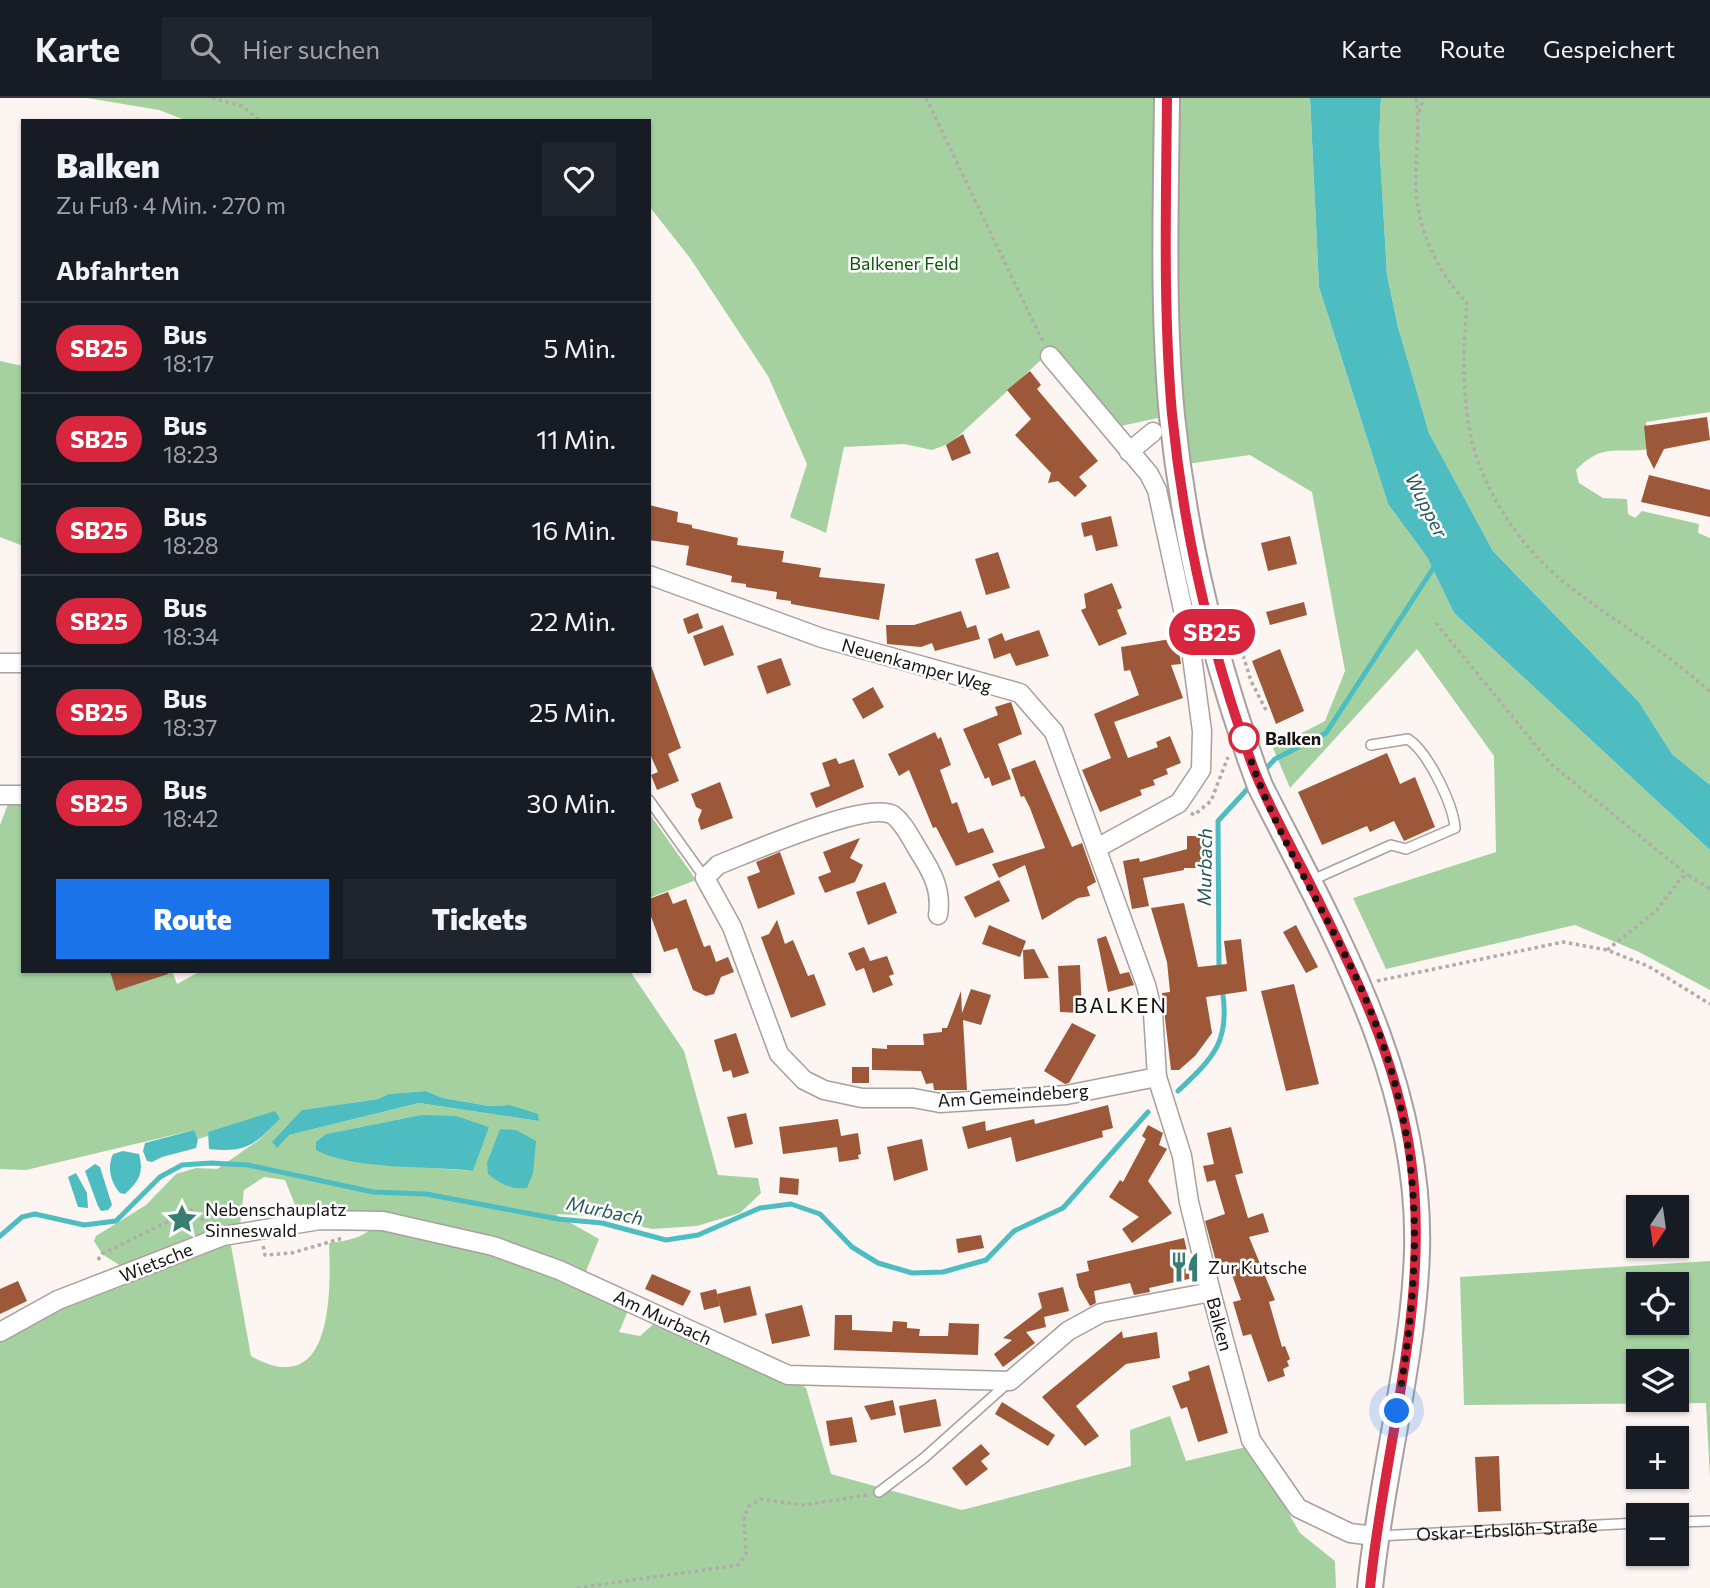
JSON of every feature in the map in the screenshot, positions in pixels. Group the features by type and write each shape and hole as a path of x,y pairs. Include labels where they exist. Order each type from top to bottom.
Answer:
{"main road":[{"path":"1167,98 1169,358 1180,476 1215,648 1260,786 1354,972 1389,1060 1405,1122 1415,1188 1417,1251 1412,1312 1370,1588"}],"street":[{"path":"1050,356 1149,474 1157,490 1181,597 1202,731 1200,770 1179,803 1097,848"},
{"path":"1129,452 1153,432"},
{"name":"Neuenkamper Weg","path":"651,576 822,638 1020,693 1054,732 1097,848"},
{"path":"0,663 21,663"},
{"path":"0,795 21,795"},
{"path":"705,877 718,865 849,816 877,811 894,816 923,859 941,895 938,915"},
{"name":"Balken","path":"1097,848 1146,985 1153,1013 1157,1077 1182,1156 1189,1202 1251,1440 1298,1508 1350,1533 1376,1536"},
{"name":"Am Gemeindeberg","path":"705,877 732,927 779,1054 804,1080 824,1090 862,1098 913,1098 940,1103 1066,1095 1157,1077"},
{"name":"Wietsche","path":"0,1332 58,1300 223,1236 320,1220"},
{"name":"Am Murbach","path":"320,1220 383,1222 493,1246 559,1270 788,1375 1010,1381"},
{"path":"1010,1381 1068,1331 1101,1313 1211,1292"}],"lane":[{"path":"1309,882 1391,845 1406,849 1455,828 1454,815 1421,747 1408,740 1371,745"},
{"name":"Am Gemeindeberg","path":"651,803 705,877"},
{"path":"879,1492 925,1458 1010,1381"},
{"path":"1689,1522 1710,1521"},
{"name":"Oskar-Erbslöh-Straße","path":"1376,1536 1626,1524"}],"path":[{"path":"212,98 242,106 258,119"},
{"path":"926,98 1050,356"},
{"path":"1416,98 1416,192 1431,251 1450,286 1467,303 1464,340 1467,400 1475,452 1489,483 1509,522 1563,582 1679,663 1710,692"},
{"path":"1418,114 1424,98"},
{"path":"1436,623 1551,764 1689,876 1710,889"},
{"path":"1239,642 1251,681 1267,712"},
{"path":"1607,950 1656,911 1682,877 1689,876"},
{"path":"1376,981 1563,942 1607,950 1648,966 1710,1004"},
{"path":"98,1260 102,1254 191,1210 223,1236"},
{"path":"577,1588 738,1565 746,1554 744,1517 749,1506 761,1499 804,1505 852,1500 879,1492"}],"green space":[{"name":"Balkener Feld","path":"87,98 1310,98 1319,287 1388,504 1427,557 1454,613 1710,850 1710,990 1639,952 1575,925 1386,969 1353,898 1496,852 1494,756 1417,649 1290,788 1273,748 1325,721 1345,671 1312,492 1250,455 1165,467 1158,418 1121,426 1115,424 1043,358 951,443 932,450 904,444 844,447 826,533 790,517 807,464 768,376 690,258 651,209 651,119 183,119 159,110"},
{"path":"1381,98 1710,98 1710,412 1646,422 1650,449 1603,452 1576,470 1579,483 1603,498 1627,499 1628,514 1635,518 1642,511 1699,524 1698,533 1710,538 1710,785 1672,754 1639,702 1493,551 1429,433 1398,327 1387,275 1379,137"},
{"path":"0,361 21,366 21,545 0,537"},
{"path":"8,804 21,804 21,973 173,973 177,984 197,973 631,973 684,1051 718,1175 758,1178 761,1193 740,1213 697,1226 652,1229 596,1216 555,1214 599,1239 580,1286 630,1306 619,1332 640,1336 657,1321 770,1361 806,1388 831,1474 962,1510 1131,1466 1130,1430 1170,1416 1186,1461 1250,1446 1300,1533 1335,1561 1336,1588 0,1588 0,1341 51,1313 118,1288 230,1240 251,1356 278,1366 298,1365 312,1354 322,1336 329,1288 329,1243 357,1237 379,1221 371,1215 298,1212 285,1180 264,1177 244,1190 240,1225 124,1268 102,1254 94,1241 96,1236 146,1205 176,1174 196,1168 217,1169 259,1140 280,1119 208,1132 208,1136 198,1139 194,1130 26,1170 0,1169 0,825","holes":["426,1091 443,1098 489,1106 510,1105 539,1121 419,1103 289,1135 303,1110 378,1099 388,1094","421,1115 488,1127 473,1171 405,1166 316,1143 327,1134"]},
{"path":"651,816 696,880 651,897"},
{"path":"1710,1261 1710,1478 1706,1403 1689,1403 1689,1349 1626,1349 1626,1404 1464,1405 1460,1277"}],"water":[{"name":"Wupper","path":"1310,98 1381,98 1379,137 1387,275 1398,327 1429,433 1493,551 1639,702 1672,754 1710,785 1710,850 1454,613 1427,557 1388,504 1319,287"},
{"path":"426,1091 443,1098 489,1106 510,1105 538,1114 539,1121 419,1103 289,1135 277,1148 272,1142 302,1110 378,1099 388,1094"},
{"path":"275,1111 280,1119 256,1141 232,1150 209,1149 208,1132"},
{"path":"421,1115 456,1116 489,1127 473,1171 371,1164 333,1157 316,1150 316,1142 326,1134"},
{"path":"500,1129 516,1130 536,1141 533,1173 527,1188 506,1186 488,1174 487,1163"},
{"path":"194,1130 198,1139 196,1148 152,1162 147,1161 143,1151 145,1143"},
{"path":"123,1151 139,1154 141,1166 137,1181 125,1194 117,1189 110,1169 113,1154"},
{"path":"95,1164 100,1167 112,1205 108,1210 101,1211 98,1206 85,1171"},
{"path":"76,1173 87,1193 88,1208 78,1207 68,1177"}],"building":[{"path":"1030,371 1041,385 1037,389 1098,461 1079,477 1087,486 1075,497 1058,481 1048,483 1051,473 1015,435 1031,419 1007,390"},
{"path":"1707,417 1710,440 1664,449 1654,469 1647,455 1644,426"},
{"path":"963,434 971,453 952,461 946,445"},
{"path":"1649,475 1710,490 1710,517 1641,502"},
{"path":"651,505 678,512 677,522 692,525 692,528 738,538 737,545 784,551 782,562 821,568 819,577 885,584 879,620 791,604 791,601 776,599 777,592 746,587 746,584 731,582 732,576 686,565 689,546 651,540"},
{"path":"1111,516 1118,546 1096,551 1092,535 1084,537 1081,523"},
{"path":"1290,536 1297,564 1268,571 1261,543"},
{"path":"998,552 1010,588 986,595 975,559"},
{"path":"1112,583 1122,608 1117,610 1127,634 1099,646 1081,610 1086,608 1084,594"},
{"path":"1304,602 1307,615 1270,625 1266,612"},
{"path":"961,611 967,628 976,625 980,639 935,651 932,643 921,647 887,644 886,625 914,625"},
{"path":"698,613 703,628 688,634 683,619"},
{"path":"723,625 734,655 704,666 693,636"},
{"path":"1039,630 1049,656 1016,666 1010,653 994,659 988,639 1002,633 1005,641"},
{"path":"1177,638 1181,664 1171,665 1183,698 1114,722 1128,758 1158,747 1156,742 1170,736 1181,763 1166,769 1168,774 1153,780 1155,785 1140,790 1142,795 1100,812 1082,770 1111,758 1094,714 1139,695 1130,670 1124,671 1121,647"},
{"path":"1280,649 1304,711 1276,724 1252,661"},
{"path":"781,658 791,685 767,694 757,666"},
{"path":"651,666 681,748 668,754 679,781 657,790 651,775 658,772 651,756"},
{"path":"873,687 884,707 863,719 852,699"},
{"path":"1011,702 1022,734 998,744 1011,779 992,786 989,777 985,779 963,729 998,715 995,707"},
{"path":"935,732 938,739 941,737 951,765 940,770 952,804 957,802 968,833 983,828 994,852 956,866 936,827 933,828 909,770 899,776 888,754"},
{"path":"1387,753 1400,784 1415,777 1435,827 1404,841 1394,821 1370,832 1367,826 1322,845 1298,792"},
{"path":"836,758 839,764 854,759 864,787 816,808 810,793 830,786 822,763"},
{"path":"1035,760 1072,847 1082,843 1096,882 1087,887 1090,896 1078,898 1042,920 1025,865 999,878 992,864 1045,848 1011,769"},
{"path":"720,782 733,818 701,830 698,820 702,810 696,807 691,794"},
{"path":"1187,836 1205,836 1205,868 1184,868 1143,878 1149,906 1132,909 1123,861 1139,858 1140,862 1187,849"},
{"path":"860,838 850,858 863,865 855,882 825,893 818,877 831,872 823,852"},
{"path":"780,852 795,894 758,909 747,877 760,872 756,862"},
{"path":"999,880 1010,901 975,918 964,897"},
{"path":"885,882 897,913 868,925 856,892"},
{"path":"668,892 673,904 686,899 704,947 710,945 716,962 728,957 734,972 721,977 714,994 706,996 693,990 677,948 664,952 651,916 651,898"},
{"path":"1184,903 1198,967 1227,964 1224,941 1241,939 1247,991 1206,997 1212,1033 1195,1056 1179,1070 1171,1070 1162,993 1170,992 1167,962 1151,908"},
{"path":"777,920 785,944 793,940 808,976 814,974 826,1005 791,1018 761,937 769,934"},
{"path":"989,925 1026,941 1020,957 982,944"},
{"path":"1296,925 1318,967 1306,973 1283,932"},
{"path":"1106,936 1120,974 1129,972 1134,985 1108,992 1097,939"},
{"path":"864,947 870,961 887,956 894,974 889,976 893,985 873,993 864,968 856,971 848,953"},
{"path":"1034,949 1049,978 1024,979 1023,950"},
{"path":"1080,965 1082,1013 1060,1012 1058,966"},
{"path":"111,973 168,973 168,974 116,991"},
{"path":"1294,984 1319,1084 1286,1091 1261,991"},
{"path":"971,989 991,995 981,1025 963,1020 967,1090 934,1090 933,1083 926,1084 921,1071 872,1070 872,1048 887,1049 887,1045 924,1045 923,1034 942,1032 942,1028 947,1028 961,991 962,1013"},
{"path":"1072,1023 1096,1035 1069,1083 1065,1084 1044,1071"},
{"path":"736,1033 749,1073 733,1078 731,1070 723,1072 714,1040"},
{"path":"852,1067 869,1067 869,1083 852,1083"},
{"path":"1108,1105 1113,1128 1102,1131 1103,1137 1016,1162 1011,1137 968,1149 962,1127 985,1121 986,1131 1034,1119 1035,1124"},
{"path":"746,1113 753,1144 735,1148 727,1117"},
{"path":"838,1119 841,1136 858,1133 861,1154 858,1155 859,1159 839,1162 837,1147 783,1154 779,1127"},
{"path":"1148,1125 1163,1133 1159,1145 1167,1149 1148,1181 1172,1213 1132,1243 1122,1229 1139,1217 1109,1197 1120,1180 1123,1182 1146,1139 1142,1136"},
{"path":"1231,1127 1243,1173 1235,1175 1248,1218 1263,1213 1269,1232 1249,1237 1275,1300 1269,1302 1282,1347 1285,1346 1290,1359 1287,1361 1289,1366 1283,1369 1285,1376 1268,1382 1251,1334 1243,1336 1233,1302 1241,1300 1227,1261 1217,1265 1205,1221 1225,1214 1215,1180 1207,1182 1203,1166 1214,1164 1207,1133"},
{"path":"922,1139 928,1170 894,1181 887,1147"},
{"path":"780,1177 799,1179 798,1195 779,1193"},
{"path":"981,1235 984,1248 958,1253 956,1239"},
{"path":"1184,1238 1193,1278 1149,1288 1150,1292 1134,1295 1130,1283 1094,1291 1096,1303 1090,1306 1079,1287 1076,1274 1089,1271 1087,1261"},
{"path":"652,1274 691,1291 683,1306 645,1289"},
{"path":"18,1281 27,1301 0,1314 0,1289"},
{"path":"750,1286 757,1315 724,1323 717,1294"},
{"path":"1063,1287 1069,1311 1044,1317 1046,1327 1026,1332 1035,1343 1003,1367 994,1354 1012,1340 1003,1338 1042,1308 1038,1293"},
{"path":"716,1289 720,1306 704,1310 700,1293"},
{"path":"802,1305 810,1336 772,1344 765,1314"},
{"path":"835,1315 852,1315 852,1330 892,1332 893,1321 907,1322 907,1328 920,1329 919,1336 948,1336 949,1323 979,1324 978,1355 834,1350"},
{"path":"1122,1331 1123,1338 1157,1332 1160,1358 1126,1364 1076,1406 1099,1436 1085,1446 1042,1397"},
{"path":"1209,1365 1228,1433 1198,1442 1187,1407 1181,1409 1172,1386 1190,1380 1188,1372"},
{"path":"936,1399 941,1426 904,1433 899,1406"},
{"path":"893,1400 896,1415 871,1420 864,1406"},
{"path":"1002,1402 1055,1435 1048,1446 995,1414"},
{"path":"852,1417 857,1442 830,1446 826,1421"},
{"path":"981,1444 990,1454 981,1461 988,1469 966,1486 952,1468"},
{"path":"1499,1456 1501,1511 1478,1512 1475,1457"}],"waterway":[{"name":"Murbach","path":"1263,772 1275,759 1326,733 1436,564"},
{"name":"Murbach","path":"1219,972 1218,821 1252,784"},
{"name":"Murbach","path":"1178,1091 1217,1047 1224,1022 1222,988"},
{"name":"Murbach","path":"0,1236 22,1217 35,1214 84,1225 116,1221 160,1177 182,1165 211,1163 248,1165 373,1192 426,1194 558,1219 602,1223 666,1240 698,1235 760,1208 791,1204 820,1214 852,1247 878,1263 912,1273 943,1272 986,1260 1014,1231 1063,1208 1148,1112"}],"bus line":[{"name":"SB25","path":"1167,98 1166,259 1172,414 1181,488 1215,648 1260,786 1373,1015 1398,1091 1411,1155 1417,1251 1412,1312 1370,1588"}],"place":[{"name":"Balken","path":"1244,738"},
{"name":"Nebenschauplatz Sinneswald","path":"182,1219"},
{"name":"Zur Kutsche","path":"1185,1267"}],"district":[{"name":"BALKEN","path":"1121,1004"}],"route":[{"path":"1244,738 1260,786 1373,1015 1398,1091 1415,1188 1417,1251 1412,1312 1397,1411"}]}
